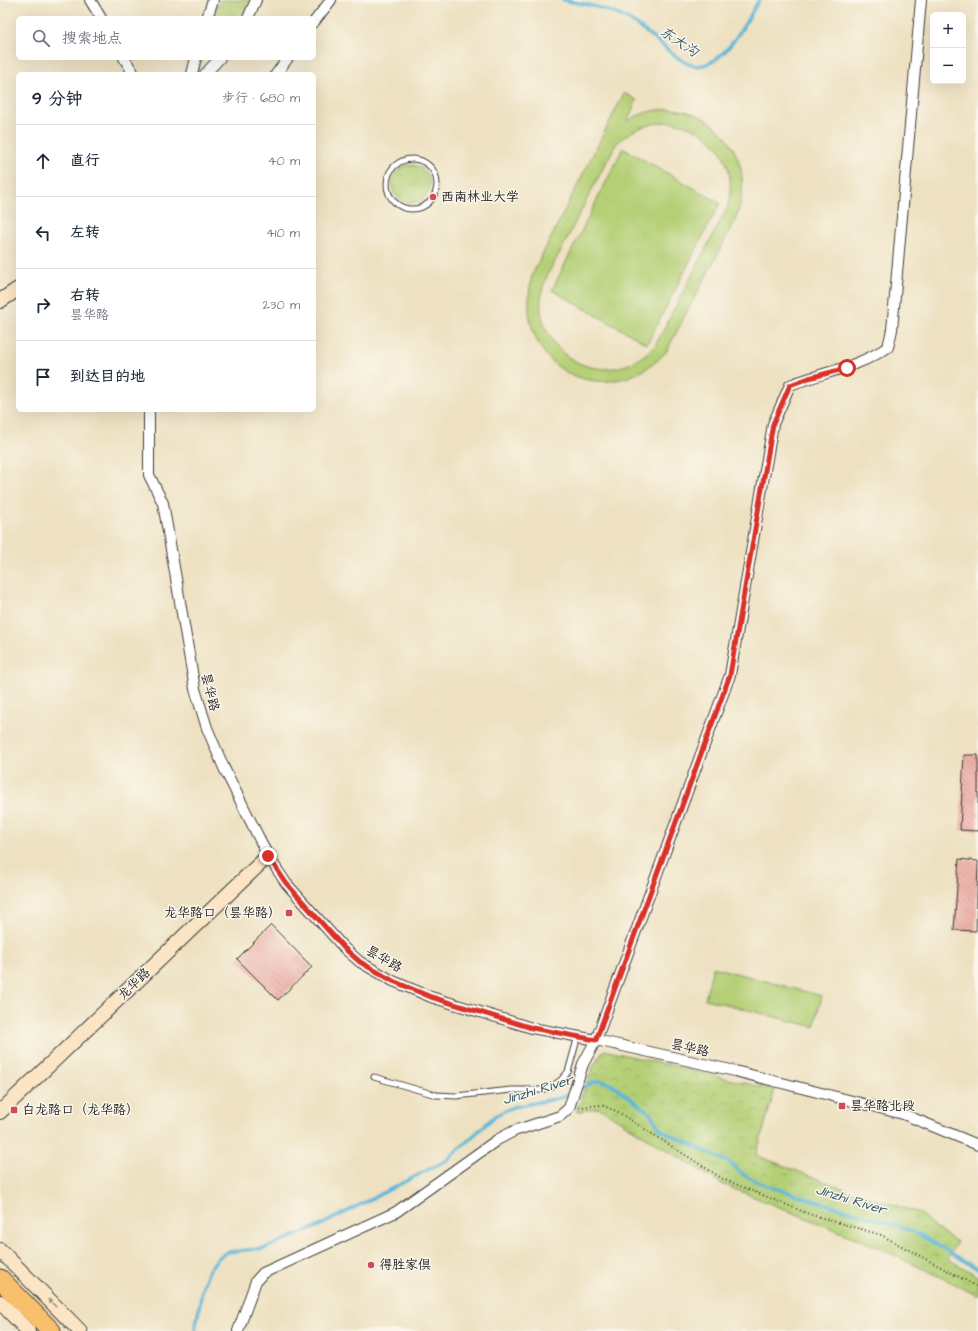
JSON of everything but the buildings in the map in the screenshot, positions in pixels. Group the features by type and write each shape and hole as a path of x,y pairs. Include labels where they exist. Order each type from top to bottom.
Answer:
{"highway":[{"path":"0,1279 51,1331"}],"street":[{"path":"90,0 100,16"},
{"path":"208,16 213,0"},
{"path":"249,16 256,0"},
{"path":"316,19 331,0"},
{"path":"238,1331 256,1281 263,1273 396,1212 497,1140 514,1131 560,1116 569,1108 584,1064 596,1040 730,675 773,424 790,385 853,365 871,358 888,347 892,330 921,0"},
{"path":"125,60 133,72"},
{"path":"192,72 196,60"},
{"path":"207,72 218,60"},
{"path":"278,72 286,60"},
{"path":"0,301 16,290"},
{"name":"昙华路","path":"149,412 149,475 163,503 195,689 207,728 224,768 268,856 286,883 344,948 360,962 393,981 431,997 532,1028 578,1036 735,1071 903,1114 978,1145"},
{"name":"龙华路","path":"0,1112 268,856"},
{"path":"0,1250 80,1331"},
{"path":"0,1302 28,1331"}],"lane":[{"path":"410,158 417,159 423,161 433,170 436,189 430,201 425,205 412,209 406,208 395,202 390,197 387,178 389,172 398,162 410,158"},
{"path":"374,1077 436,1095 456,1096 511,1090 541,1090 551,1087 561,1080 568,1072 578,1036"}],"path":[{"path":"569,1108 600,1105 618,1112 723,1179 809,1214 881,1235 978,1287"}],"green space":[{"path":"220,0 250,0 243,16 213,15"},
{"path":"624,93 637,100 627,121 653,111 678,110 700,116 719,130 733,148 741,171 742,196 734,223 666,352 649,367 629,377 609,381 589,380 570,374 553,362 540,346 531,324 529,300 532,275","holes":["666,122 683,124 697,130 709,138 719,149 726,162 730,176 730,191 727,208 656,344 635,361 618,367 600,369 579,363 568,357 559,349 545,328 542,316 542,291 551,268 616,144 633,131 645,126"]},
{"path":"623,148 720,203 647,344 552,290"},
{"path":"411,165 424,171 430,184 424,197 411,203 398,197 392,184 398,171"},
{"path":"713,967 822,996 814,1027 705,999"},
{"path":"604,1050 775,1090 756,1155 852,1192 920,1213 934,1227 957,1242 948,1259 978,1276 978,1295 875,1246 722,1184 599,1108 576,1112 594,1065"}],"waterway":[{"name":"东大沟","path":"563,0 596,7 620,15 634,23 683,61 695,66 707,64 718,57 728,47 738,35 759,0"},
{"name":"Jinzhi River","path":"577,1090 594,1082 601,1081 611,1084 650,1113 661,1130 730,1163 745,1176 768,1186 901,1227 922,1236 978,1269"},
{"name":"Jinzhi River","path":"195,1331 203,1285 210,1268 218,1258 227,1252 265,1248 319,1226 447,1160 496,1115 513,1107 560,1098 571,1093"}],"place":[{"name":"西南林业大学","path":"433,197"},
{"name":"龙华路口（昙华路）","path":"289,913"},
{"name":"昙华路北段","path":"842,1106"},
{"name":"白龙路口（龙华路）","path":"14,1110"},
{"name":"得胜家俱","path":"371,1265"}],"route":[{"path":"268,856 286,883 344,948 360,962 393,981 431,997 532,1028 596,1040 730,675 773,424 790,385 809,378 847,368"}]}
